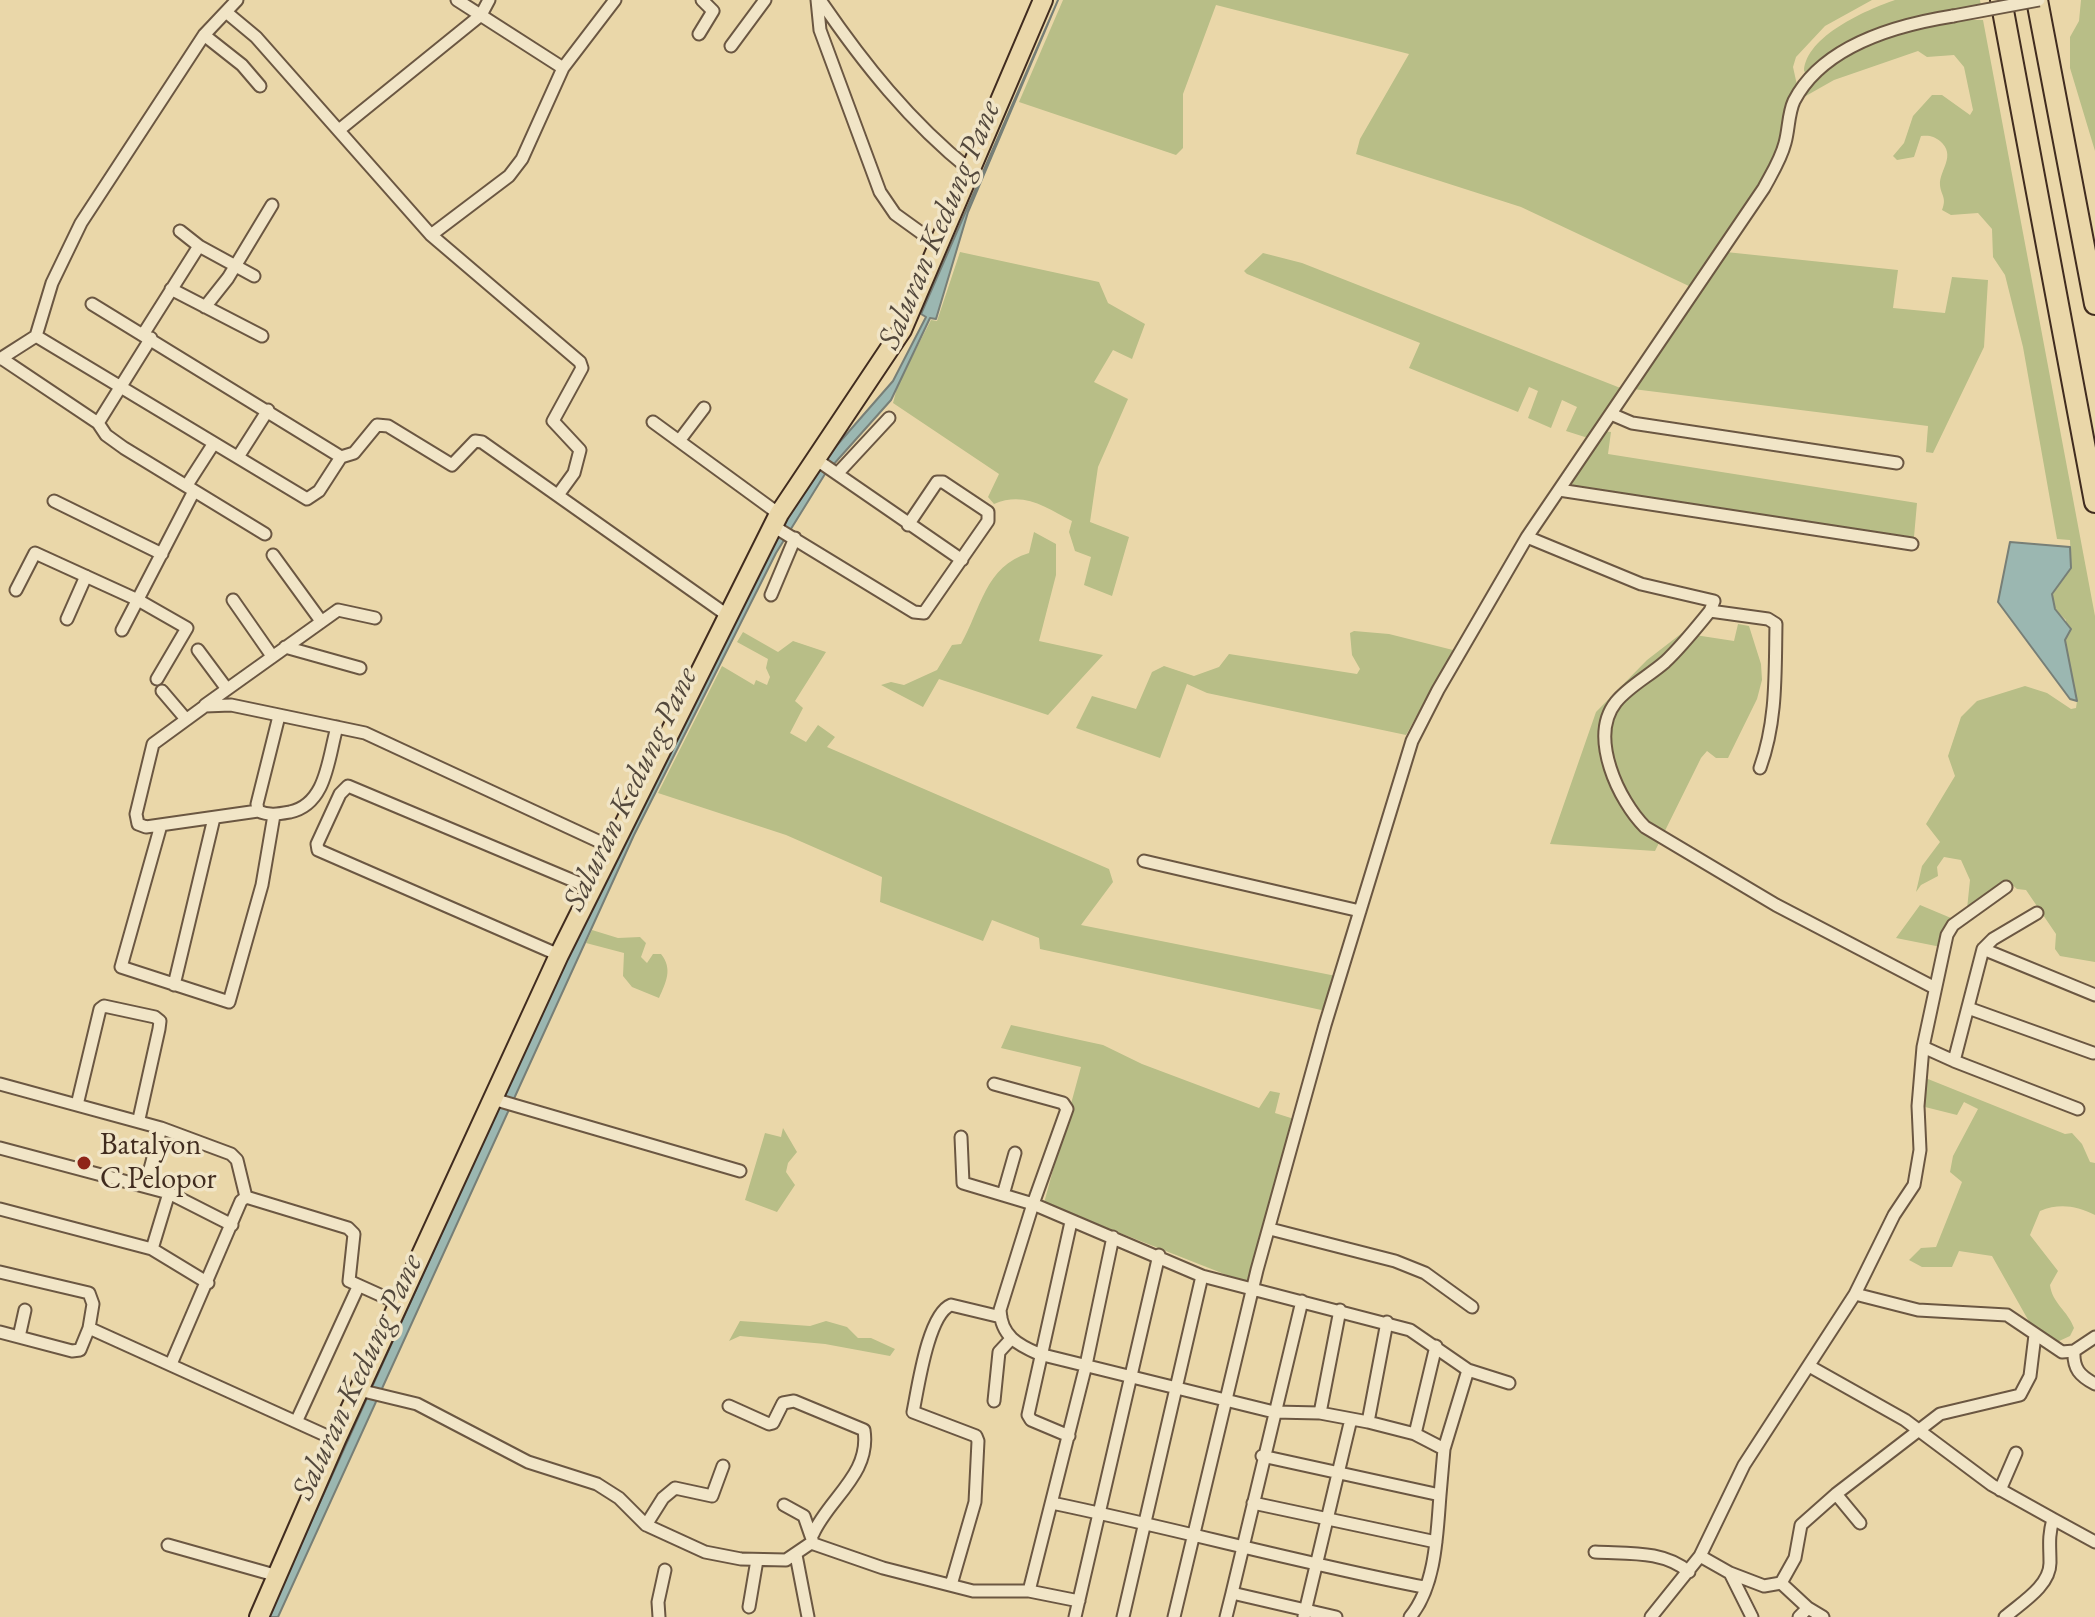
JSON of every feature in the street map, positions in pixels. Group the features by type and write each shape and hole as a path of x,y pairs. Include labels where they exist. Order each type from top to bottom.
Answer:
{"highway":[{"path":"2001,0 2095,502"},
{"path":"2038,0 2095,304"}],"main road":[{"path":"259,1617 336,1440 363,1391 559,955 727,615 782,528 817,459 902,330 1043,0"}],"street":[{"path":"237,0 204,35 66,248 36,336 1,358 98,423 106,435 265,534"},
{"path":"457,0 563,68"},
{"path":"339,130 481,15 489,0"},
{"path":"431,235 509,176 522,159 563,68 615,0"},
{"path":"699,34 713,11 702,0"},
{"path":"731,46 765,0"},
{"path":"1174,1617 1253,1288 1360,911 1412,741 1438,690 1527,537 1764,188 1785,145 1790,111 1803,88 1840,54 1874,35 2038,0"},
{"path":"822,2 853,47 912,119 970,170"},
{"path":"822,2 820,30 880,192 895,214 938,245"},
{"path":"226,12 256,37 431,235 580,362 582,368 553,421 580,450 574,473 558,495"},
{"path":"204,35 242,65 260,86"},
{"path":"205,307 272,205"},
{"path":"180,231 199,246 254,276"},
{"path":"98,423 122,387 171,289 199,246"},
{"path":"171,289 262,336"},
{"path":"92,304 341,457"},
{"path":"36,336 307,499 319,491 341,457 354,453 377,425 388,426 452,465 475,441 482,442 727,615"},
{"path":"679,441 704,408"},
{"path":"238,457 268,410"},
{"path":"1611,414 1632,423 1897,463"},
{"path":"835,472 889,418"},
{"path":"653,422 782,528 919,614 928,611 988,521 986,507 937,482 908,525"},
{"path":"122,630 214,443"},
{"path":"817,459 962,560"},
{"path":"1559,490 1912,544"},
{"path":"54,501 162,554"},
{"path":"771,595 782,528"},
{"path":"1527,537 1641,584 1712,599 1715,603 1667,660 1625,695 1611,712 1609,764 1620,795 1645,827 1776,905 1935,988"},
{"path":"16,590 35,553 138,600 187,628 157,679"},
{"path":"273,555 321,621"},
{"path":"67,619 86,576"},
{"path":"233,600 272,656"},
{"path":"337,727 318,796 308,806 274,815 258,811 146,827 138,824 136,814 153,744 321,621 346,609 375,618"},
{"path":"1710,611 1768,619 1776,624 1775,705 1770,739 1760,768"},
{"path":"285,647 360,668"},
{"path":"198,650 227,689"},
{"path":"162,691 185,718"},
{"path":"205,706 231,705 365,733 613,848"},
{"path":"258,811 258,797 279,716"},
{"path":"559,955 318,850 317,844 340,794 348,786 593,889"},
{"path":"161,825 121,967 229,1002 262,885 274,815"},
{"path":"174,985 214,818"},
{"path":"1144,861 1360,911"},
{"path":"1651,1617 1700,1556 1744,1465 1855,1294 1894,1215 1914,1185 1920,1150 1918,1106 1923,1047 1949,929 2006,887"},
{"path":"1954,1061 1983,949 1993,939 2037,913"},
{"path":"1983,949 2095,995"},
{"path":"77,1105 100,1009 104,1006 155,1017 160,1021 159,1029 139,1119"},
{"path":"1968,1008 2093,1053"},
{"path":"1923,1047 2078,1109"},
{"path":"0,1084 139,1119 231,1154 237,1160 246,1197 171,1364"},
{"path":"994,1084 1063,1103 1067,1109 1033,1204 1001,1317 1011,1339 1039,1354 1274,1412 1320,1413 1368,1422 1415,1434 1444,1449"},
{"path":"496,1099 740,1171"},
{"path":"146,1184 161,1128"},
{"path":"961,1137 963,1183 1033,1204 1071,1222 1159,1255 1202,1276 1410,1330 1468,1370 1509,1383"},
{"path":"0,1148 146,1184 232,1225"},
{"path":"1003,1195 1015,1153"},
{"path":"152,1249 169,1193"},
{"path":"246,1197 348,1228 354,1234 347,1273 349,1281 400,1304"},
{"path":"0,1209 152,1249 208,1283"},
{"path":"1069,1436 1029,1418 1039,1354 1071,1222"},
{"path":"1270,1229 1395,1261 1425,1273 1472,1307"},
{"path":"1029,1591 1086,1365 1113,1237"},
{"path":"1075,1617 1159,1255"},
{"path":"0,1272 89,1293 93,1304 89,1328 80,1350 0,1332"},
{"path":"1123,1617 1202,1276"},
{"path":"297,1420 358,1287"},
{"path":"1855,1294 1918,1310 2007,1315 2058,1351 2074,1351 2095,1337"},
{"path":"1226,1617 1262,1456 1302,1301"},
{"path":"951,1585 975,1502 978,1441 976,1436 944,1421 913,1412 928,1346 942,1310 951,1305 1001,1317"},
{"path":"19,1337 25,1310"},
{"path":"1320,1413 1340,1310"},
{"path":"1368,1422 1387,1322"},
{"path":"89,1328 336,1440"},
{"path":"1781,1583 1795,1558 1801,1525 1836,1494 1887,1459 1916,1431 1953,1410 1969,1409 2020,1395 2030,1376 2035,1335"},
{"path":"994,1401 999,1352 1011,1339"},
{"path":"1415,1434 1436,1346"},
{"path":"2074,1351 2074,1363 2080,1374 2095,1384"},
{"path":"1809,1366 1905,1420 2000,1490 2095,1542"},
{"path":"1410,1617 1419,1605 1436,1542 1444,1449 1468,1370"},
{"path":"363,1391 436,1412 528,1462 597,1484 619,1498 646,1525 705,1552 757,1560 786,1560 812,1539 822,1514 856,1474 864,1448 864,1430 794,1401 783,1403 773,1423 769,1424 729,1406"},
{"path":"1304,1614 1351,1419"},
{"path":"2000,1490 2016,1453"},
{"path":"1262,1456 1440,1495"},
{"path":"646,1525 658,1505 675,1488 712,1496 723,1466"},
{"path":"1836,1494 1860,1523"},
{"path":"1052,1503 1193,1533 1316,1566 1424,1587"},
{"path":"1253,1503 1436,1542"},
{"path":"784,1505 804,1516 812,1539 883,1568 973,1591 1029,1591 1079,1601"},
{"path":"2005,1617 2047,1575 2050,1564 2047,1542 2053,1519"},
{"path":"168,1545 278,1576"},
{"path":"1595,1552 1663,1557 1677,1561 1689,1572"},
{"path":"796,1555 808,1617"},
{"path":"1700,1556 1730,1573 1764,1586 1781,1583"},
{"path":"749,1607 757,1560"},
{"path":"659,1617 658,1596 665,1570"},
{"path":"1730,1573 1752,1617"},
{"path":"1781,1583 1808,1608 1823,1617"},
{"path":"1232,1593 1304,1614 1336,1617"},
{"path":"1799,1617 1808,1608"}],"green space":[{"path":"1063,0 1872,0 1825,26 1796,57 1793,67 1797,85 1772,163 1691,287 1521,207 1356,154 1360,139 1409,54 1216,5 1183,94 1183,148 1176,155 1019,102"},
{"path":"1895,0 1980,0 1981,6 1908,20 1807,74 1804,71 1807,58 1826,36 1869,10"},
{"path":"2081,0 2095,0 2095,151 2070,68 2070,37 2079,21"},
{"path":"1948,20 1983,20 2095,616 2095,962 2060,956 2055,949 2056,934 2026,890 2017,889 2009,882 1967,909 1970,880 1961,860 1944,857 1937,867 1938,876 1921,885 1916,892 1922,866 1940,842 1926,824 1955,776 1948,756 1961,717 1977,701 2025,686 2047,693 2071,709 2076,708 2077,701 2065,640 2066,620 2054,609 2052,594 2071,568 2070,540 2057,539 2023,347 2005,275 1993,257 1992,229 1978,213 1951,215 1942,210 1944,199 1940,179 1947,152 1938,139 1921,136 1914,157 1897,160 1893,156 1904,143 1913,116 1932,95 1942,95 1970,115 1973,110 1964,67 1954,55 1927,57 1918,51 1834,80 1804,97 1818,80 1850,54 1887,37"},
{"path":"960,252 1099,282 1108,303 1145,324 1132,359 1113,350 1094,382 1128,399 1098,467 1090,522 1129,537 1112,596 1084,585 1091,557 1075,551 1069,532 1072,521 1025,500 1005,500 994,504 988,497 999,474 893,403 898,384 931,320 937,321"},
{"path":"1726,252 1898,270 1893,308 1945,313 1952,277 1988,280 1984,347 1933,453 1926,452 1928,426 1633,389"},
{"path":"1263,253 1302,263 1623,389 1588,438 1566,431 1577,407 1562,400 1551,428 1528,418 1538,391 1529,387 1518,412 1409,368 1420,343 1247,274 1244,271"},
{"path":"1604,431 1611,432 1608,454 1917,503 1914,537 1565,487"},
{"path":"1034,532 1056,544 1056,575 1039,641 1103,655 1048,715 939,679 923,707 881,685 891,682 904,685 937,670 952,645 961,644 993,578 1014,559 1029,553"},
{"path":"1738,624 1749,626 1761,664 1762,680 1757,699 1728,758 1716,758 1707,751 1701,758 1655,851 1550,844 1596,712 1647,660 1682,633 1734,641"},
{"path":"743,632 778,652 793,641 826,652 795,701 803,708 790,733 806,742 818,725 835,737 827,747 1109,869 1113,882 1081,925 1336,976 1326,1011 1040,949 1039,938 992,920 983,941 880,902 882,877 786,835 658,793 722,666 754,685 756,680 767,685 770,677 766,668 768,659 737,642"},
{"path":"1350,633 1389,634 1453,650 1406,735 1207,693 1187,684 1160,758 1076,728 1092,696 1136,709 1152,672 1164,666 1194,676 1219,667 1229,654 1357,674 1360,669 1352,655"},
{"path":"1920,905 1951,918 1941,947 1896,938"},
{"path":"592,930 618,938 640,937 646,943 641,957 647,963 653,954 661,954 667,970 659,998 632,987 623,976 624,953 586,943"},
{"path":"1011,1025 1103,1045 1142,1064 1259,1108 1270,1091 1280,1093 1275,1113 1294,1119 1247,1283 1044,1203 1081,1067 1001,1048"},
{"path":"1923,1077 2065,1134 2072,1133 2082,1144 2090,1162 2095,1163 2095,1215 2068,1207 2040,1211 2030,1235 2058,1271 2050,1285 2074,1328 2070,1336 2057,1342 2031,1325 1992,1256 1959,1251 1952,1267 1922,1267 1909,1260 1921,1248 1936,1247 1962,1182 1950,1172 1953,1156 1978,1109 1964,1102 1957,1115 1925,1107"},
{"path":"783,1128 797,1152 788,1163 786,1172 795,1185 777,1212 745,1200 765,1133 781,1137"},
{"path":"740,1321 810,1326 826,1321 847,1327 858,1338 871,1338 895,1349 890,1356 825,1344 740,1336 729,1341"}],"water":[{"path":"1058,0 968,212 936,319 930,318 891,400 825,474 776,553 634,835 278,1617 268,1617 562,967 787,515 831,452 893,381 926,317 921,314"},
{"path":"2010,542 2070,547 2071,568 2052,594 2055,609 2071,629 2065,640 2077,701 2070,699 1998,602"}],"place":[{"name":"Batalyon C Pelopor","path":"84,1163"}],"water label":[{"name":"Saluran Kedung Pane","path":"940,225"},
{"name":"Saluran Kedung Pane","path":"631,789"},
{"name":"Saluran Kedung Pane","path":"358,1377"}]}
